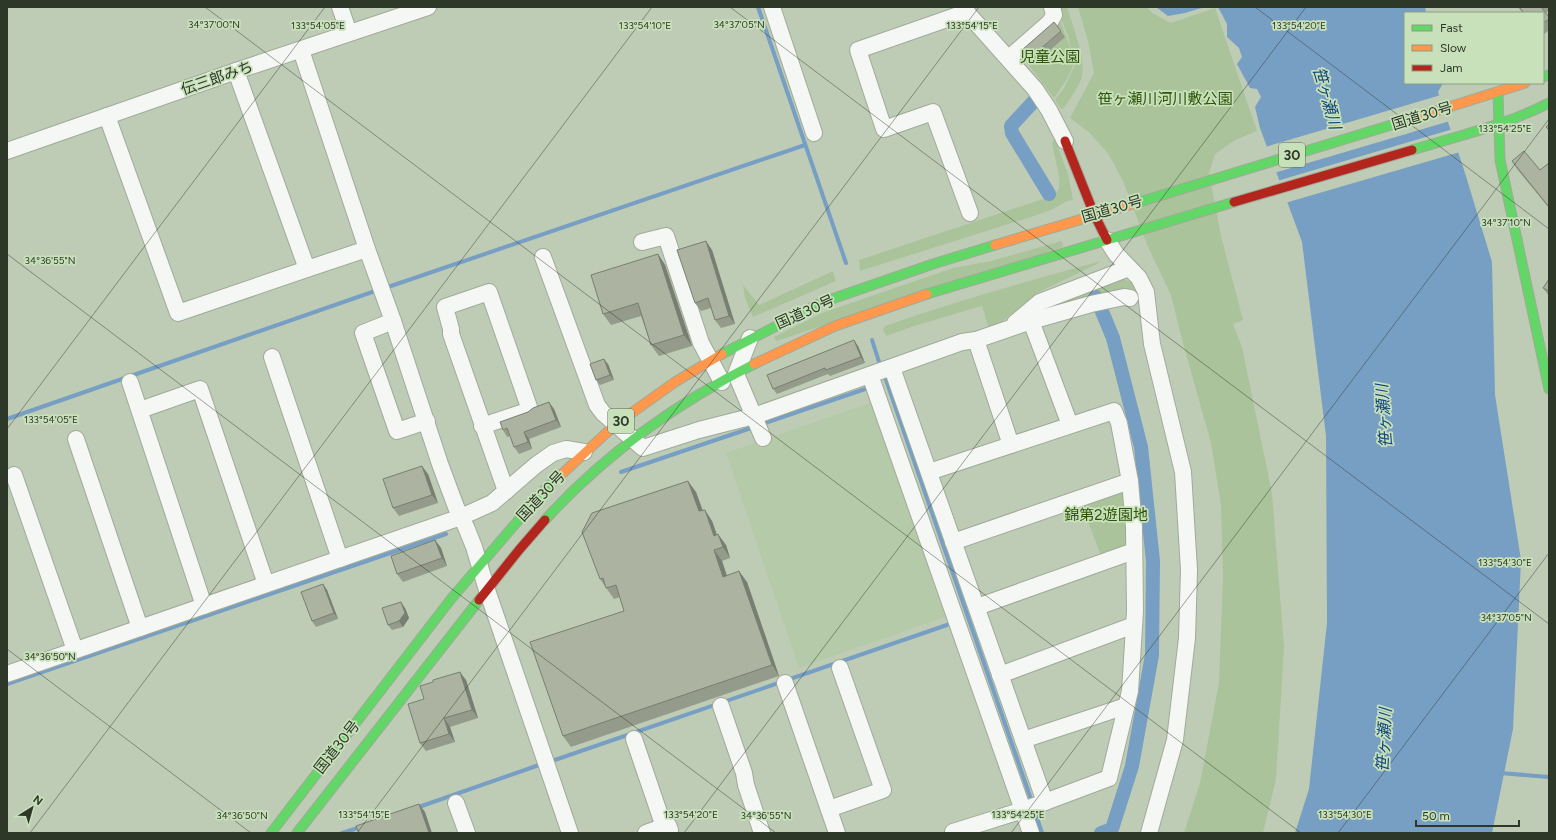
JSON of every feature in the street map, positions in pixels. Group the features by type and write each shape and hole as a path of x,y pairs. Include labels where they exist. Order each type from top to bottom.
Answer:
{"main road":[{"name":"国道30号","path":"271,833 451,599 546,488 603,436 626,430 698,396 713,372 750,338 823,302 933,264 1522,84"},
{"path":"1498,92 1500,160 1543,334 1549,389"},
{"name":"国道30号","path":"297,833 487,590 540,525 589,476 626,430 675,382 713,372 736,374 805,339 868,314 936,290 1499,124 1527,114 1549,103"},
{"path":"1065,140 1094,214 1107,240"}],"street":[{"path":"340,7 349,33"},
{"name":"伝三郎みち","path":"7,151 236,71 428,7"},
{"path":"772,7 814,133"},
{"path":"1009,58 1050,22 1054,15 1052,7"},
{"path":"970,213 933,112 884,129 858,50 965,10 1035,89 1049,110 1065,140"},
{"path":"301,50 443,471 461,518 469,534 570,833"},
{"path":"236,71 307,269"},
{"path":"107,116 178,313 367,249"},
{"path":"642,242 666,236 701,343 713,372"},
{"path":"1107,240 1116,254 1139,278 1146,292 1149,329 1152,344 1183,472 1189,570 1187,638 1175,740 1149,833"},
{"path":"543,257 598,405 604,413 626,430 643,448 699,430 758,426 879,376 905,362 962,342 976,340 1031,321 1098,303 1124,297 1130,298"},
{"path":"1009,328 1040,302 1129,268"},
{"path":"482,426 530,410 489,292 445,307 451,328 451,334 482,426 506,491"},
{"path":"1031,321 1070,426"},
{"path":"393,322 363,333 397,431 427,421"},
{"path":"750,338 736,374 758,426"},
{"path":"976,340 1011,445"},
{"path":"272,357 340,559"},
{"path":"879,376 929,472 1023,740 1034,807 1031,833"},
{"path":"879,376 1034,807"},
{"path":"130,382 204,606"},
{"path":"140,410 200,389 266,584"},
{"path":"929,472 1114,411 1119,423 1130,481 1134,527 1134,625 1130,691 1109,778 1034,807 953,832"},
{"path":"76,439 140,628"},
{"path":"7,674 461,518 492,503 536,465 553,454 566,449 584,452"},
{"path":"14,475 75,650"},
{"path":"953,542 1130,481"},
{"path":"977,607 1134,551"},
{"path":"1000,675 1134,625"},
{"path":"829,809 883,790 840,668"},
{"path":"785,683 837,833"},
{"path":"721,706 744,773 746,785 762,833"},
{"path":"1023,740 1126,706"},
{"path":"634,739 668,830 646,833"},
{"path":"456,803 467,833"}],"shaded area":[{"path":"872,402 945,617 799,668 726,453"}],"green space":[{"path":"1056,7 1067,7 1078,42 1083,69 1079,85 1062,110 1055,100 1064,88 1075,65 1068,36"},
{"name":"笹ヶ瀬川河川敷公園","path":"1078,7 1147,7 1152,13 1171,23 1215,8 1257,131 1235,140 1215,154 1209,173 1221,236 1243,320 1233,324 1242,347 1272,493 1284,647 1276,779 1263,833 1184,833 1200,783 1219,683 1223,576 1221,505 1211,443 1171,295 1148,247 1123,181 1109,155 1090,133 1070,118 1094,73 1088,41"},
{"name":"児童公園","path":"1060,21 1070,49 1073,64 1068,77 1054,98 1021,55 1053,24"},
{"path":"1055,139 1068,174 1073,200 1067,201 1053,209 1034,216 860,271 859,260 1054,195 1059,188 1058,169 1052,143"},
{"path":"1062,241 1063,247 776,341 774,337 822,313 953,268 991,261"},
{"path":"1101,261 1039,292 994,328 989,329 982,306 886,336 883,330 885,326 938,308"},
{"path":"833,272 836,281 753,317 745,298 743,285 759,305"},
{"path":"1124,279 1130,282 1141,293 1132,296 1103,293 1037,312 1040,307"},
{"name":"錦第2遊園地","path":"1119,489 1124,492 1128,547 1102,559 1081,502"}],"water":[{"path":"1156,7 1205,7 1168,16"},
{"name":"笹ヶ瀬川","path":"1218,7 1425,7 1426,12 1404,12 1404,84 1442,84 1438,92 1465,173 1492,262 1495,395 1521,560 1513,729 1492,833 1295,833 1309,789 1327,623 1326,436 1302,242 1260,128 1255,107 1261,97 1257,89 1250,88 1237,64 1242,57 1239,48 1227,37 1227,24"}],"pier":[{"path":"1441,95 1450,121 1274,173 1265,147"},
{"path":"1453,129 1460,152 1285,203 1277,181"}],"building":[{"path":"1519,7 1541,7 1549,19 1544,22 1544,12 1523,12"},
{"path":"1054,22 1061,31 1029,59 1022,50"},
{"path":"1524,151 1540,170 1549,163 1549,207 1512,161"},
{"path":"706,241 729,316 715,320 708,298 695,303 677,250"},
{"path":"658,254 684,335 651,345 638,303 603,314 591,275"},
{"path":"1549,279 1549,291 1543,288"},
{"path":"854,340 861,357 826,370 825,368 773,389 767,375"},
{"path":"604,359 610,375 596,380 590,364"},
{"path":"549,402 556,420 524,432 528,442 514,447 507,428 503,430 500,422 528,412 533,408"},
{"path":"422,466 432,495 393,508 383,479"},
{"path":"688,481 699,511 705,510 714,536 718,534 723,547 714,550 723,577 739,571 772,665 563,736 530,642 624,611 616,585 606,588 603,578 600,579 582,532 592,513"},
{"path":"435,540 442,558 397,574 391,556"},
{"path":"323,584 334,613 312,621 301,592"},
{"path":"401,602 405,613 399,621 388,625 382,608"},
{"path":"460,672 472,710 444,718 449,734 420,743 408,704 424,699 420,686 433,682 433,680"},
{"path":"419,804 429,833 359,833 356,826"}],"waterway":[{"path":"758,7 846,263"},
{"path":"1034,101 1011,126 1012,133 1049,194"},
{"path":"385,288 805,145"},
{"path":"7,419 378,290"},
{"path":"1096,297 1113,338 1141,447 1153,561 1152,655 1132,766 1112,829 1101,833"},
{"path":"872,340 881,368"},
{"path":"884,374 1032,802"},
{"path":"762,424 871,387"},
{"path":"621,472 754,427"},
{"path":"7,684 446,534"},
{"path":"549,762 947,625"},
{"path":"416,808 542,764"},
{"path":"1500,773 1549,777"},
{"path":"1034,809 1042,833"},
{"path":"342,833 361,827"}],"traffic: fast":[{"path":"1544,77 1549,75"},
{"path":"1498,92 1500,160 1549,389"},
{"path":"1412,150 1499,124 1549,103"},
{"path":"1136,203 1414,118"},
{"path":"927,294 1234,202"},
{"path":"722,354 823,302 933,264 995,245"},
{"path":"545,520 591,474 642,433 697,396 754,364"},
{"path":"271,833 451,599 546,488 563,473"},
{"path":"297,833 479,600"}],"traffic: slow":[{"path":"1414,118 1522,84"},
{"path":"995,245 1136,203"},
{"path":"754,364 835,326 927,294"},
{"path":"563,473 616,424 675,382 722,354"}],"traffic: jam":[{"path":"1065,141 1094,214 1107,240"},
{"path":"1234,202 1412,150"},
{"path":"479,600 545,520"}]}
